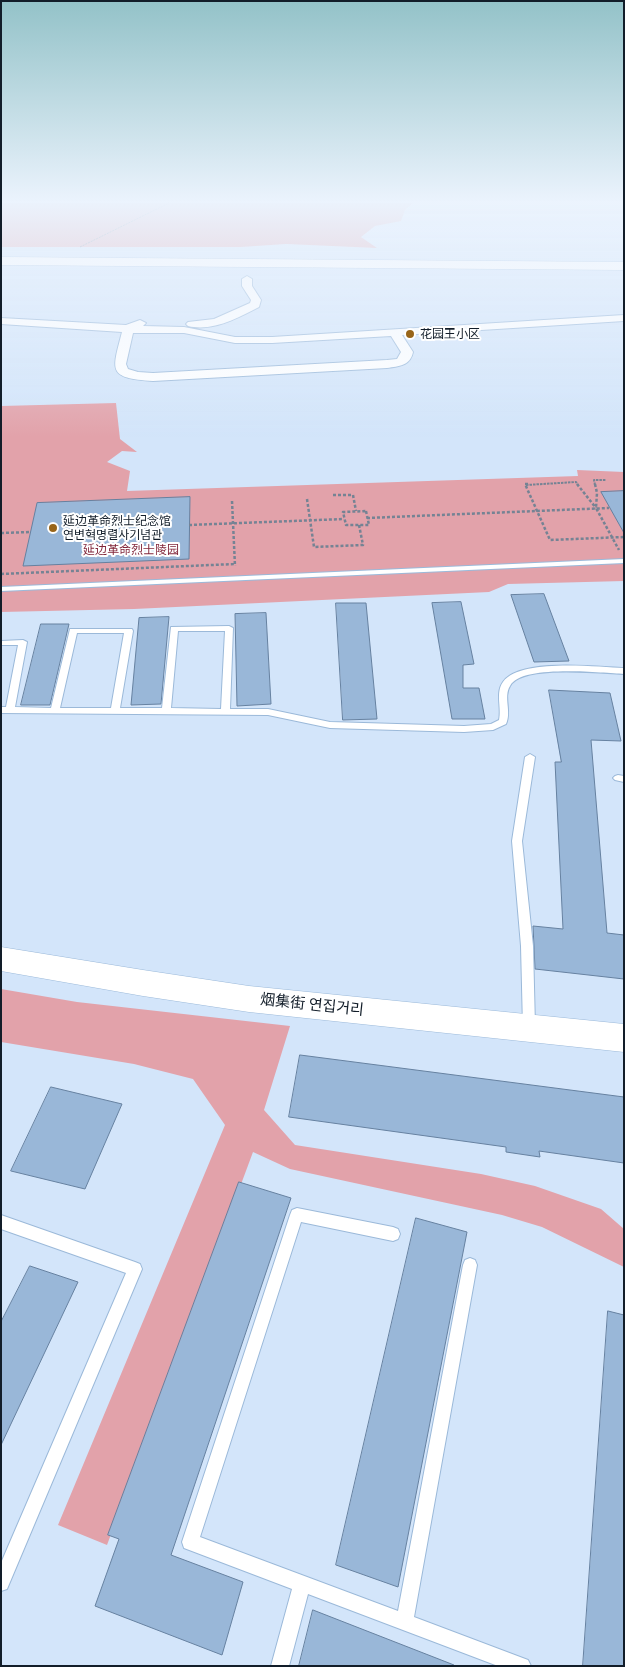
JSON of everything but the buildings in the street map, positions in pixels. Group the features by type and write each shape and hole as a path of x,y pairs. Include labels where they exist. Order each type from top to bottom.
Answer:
{"main road":[{"name":"烟集街 연집거리","path":"1,959 140,984 285,1003 624,1038"}],"street":[{"path":"247,281 247,286 256,300 255,305 225,320 202,325 144,322 135,324 128,329 120,364 123,371 136,376 153,377 401,362 406,357 407,352 394,332"},
{"path":"1,321 128,329 184,330 235,340 272,340 624,318"}],"lane":[{"path":"1,589 624,561"},
{"path":"166,711 174,629 229,628 225,712"},
{"path":"55,710 73,632 129,631 115,711"},
{"path":"1,643 23,642 6,710 268,712 330,725 464,729 492,727 503,722 506,714 504,689 506,682 510,677 520,672 550,669 624,671"},
{"path":"529,1027 526,946 517,841 530,757"},
{"path":"393,1234 297,1215 190,1542 522,1666"},
{"path":"1,1222 135,1269 1,1583"},
{"path":"405,1622 470,1265"},
{"path":"280,1666 302,1584"}],"path":[{"path":"596,508 597,493 594,480 606,480"},
{"path":"620,552 612,537 596,508 576,482 525,484 550,540 612,537 624,537"},
{"path":"333,495 353,495 356,511"},
{"path":"307,499 314,547 364,545 359,525"},
{"path":"232,502 235,578"},
{"path":"368,518 609,508"},
{"path":"366,511 368,518 369,525 346,525 343,512 366,511"},
{"path":"189,525 344,519"},
{"path":"1,533 31,532"},
{"path":"1,574 235,564"}],"green space":[{"name":"延边革命烈士陵园","path":"116,403 120,439 137,452 122,451 107,462 130,471 127,491 578,476 577,470 624,472 624,581 508,584 489,592 134,609 1,612 1,406"},
{"path":"1,989 77,1002 290,1026 264,1110 295,1145 481,1174 535,1186 601,1209 624,1229 624,1267 542,1227 502,1215 290,1169 253,1152 107,1545 58,1525 225,1125 193,1079 134,1064 1,1042"}],"place":[{"name":"花园王小区","path":"410,334"},
{"name":"延边革命烈士纪念馆 연변혁명렬사기념관","path":"53,528"}]}
